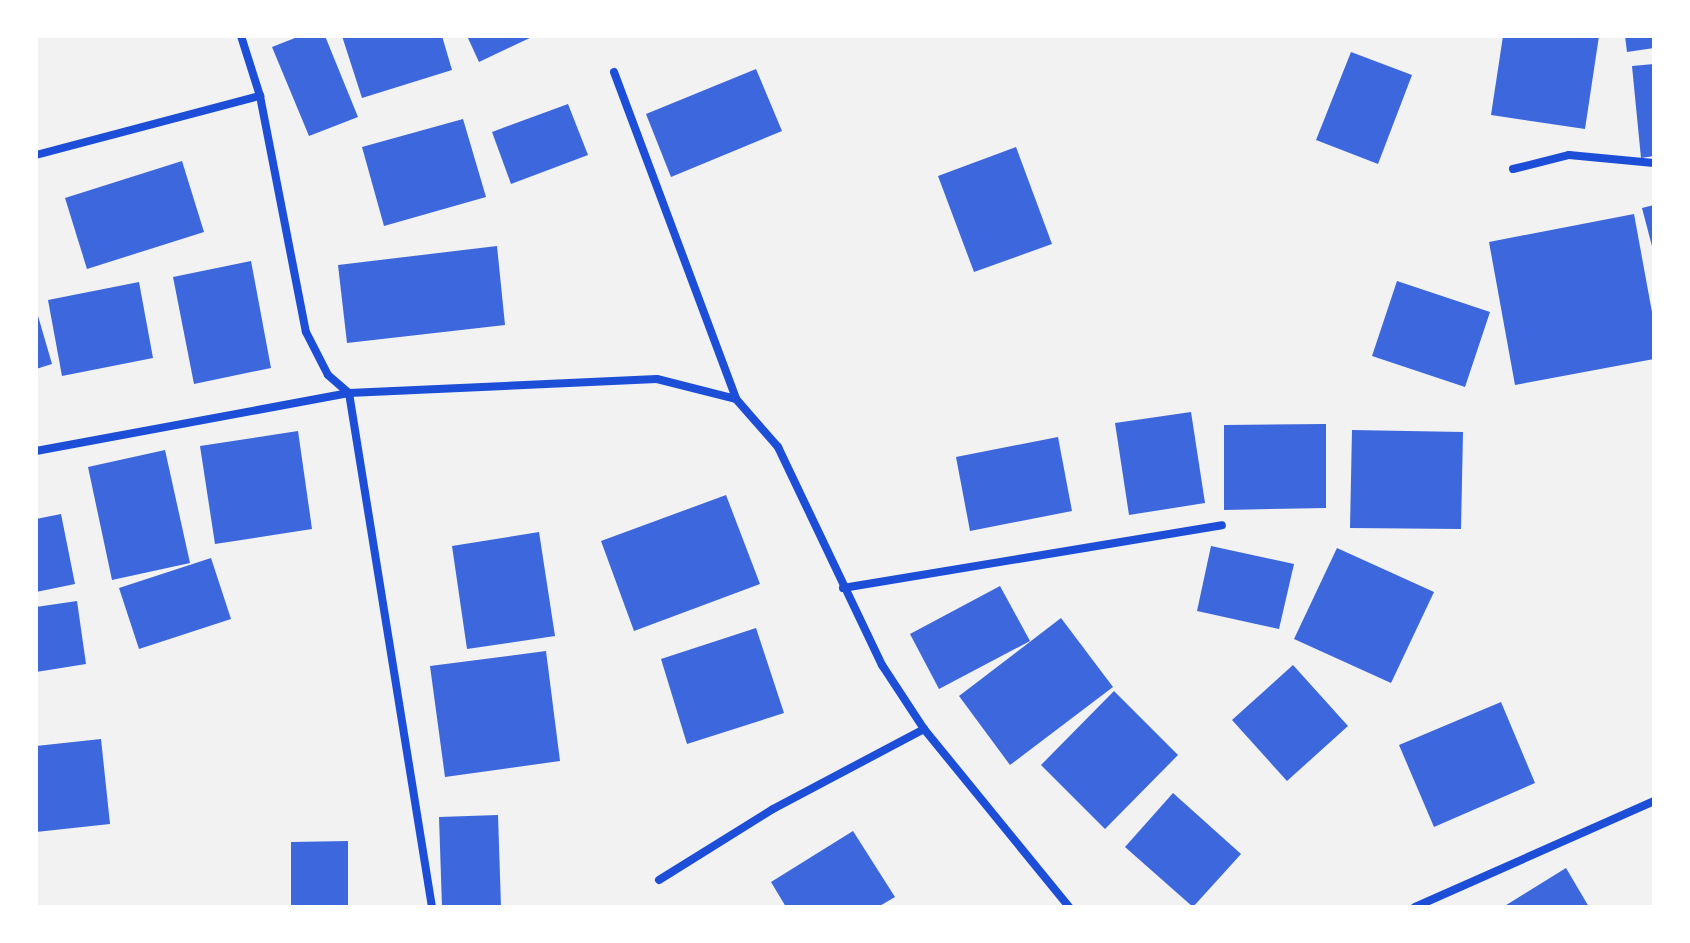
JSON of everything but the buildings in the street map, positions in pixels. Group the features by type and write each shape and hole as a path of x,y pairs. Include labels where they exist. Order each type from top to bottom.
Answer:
{"street":[{"path":"241,36 260,96 306,332 318,362 349,393 432,907"},
{"path":"614,72 736,399 786,461 843,588 882,665 924,729 1069,907"},
{"path":"36,155 260,96"},
{"path":"1513,169 1569,155 1654,163"},
{"path":"36,451 349,393 657,379 736,399"},
{"path":"843,588 1222,525"},
{"path":"659,880 773,809 924,729"},
{"path":"1415,907 1654,801"}]}
